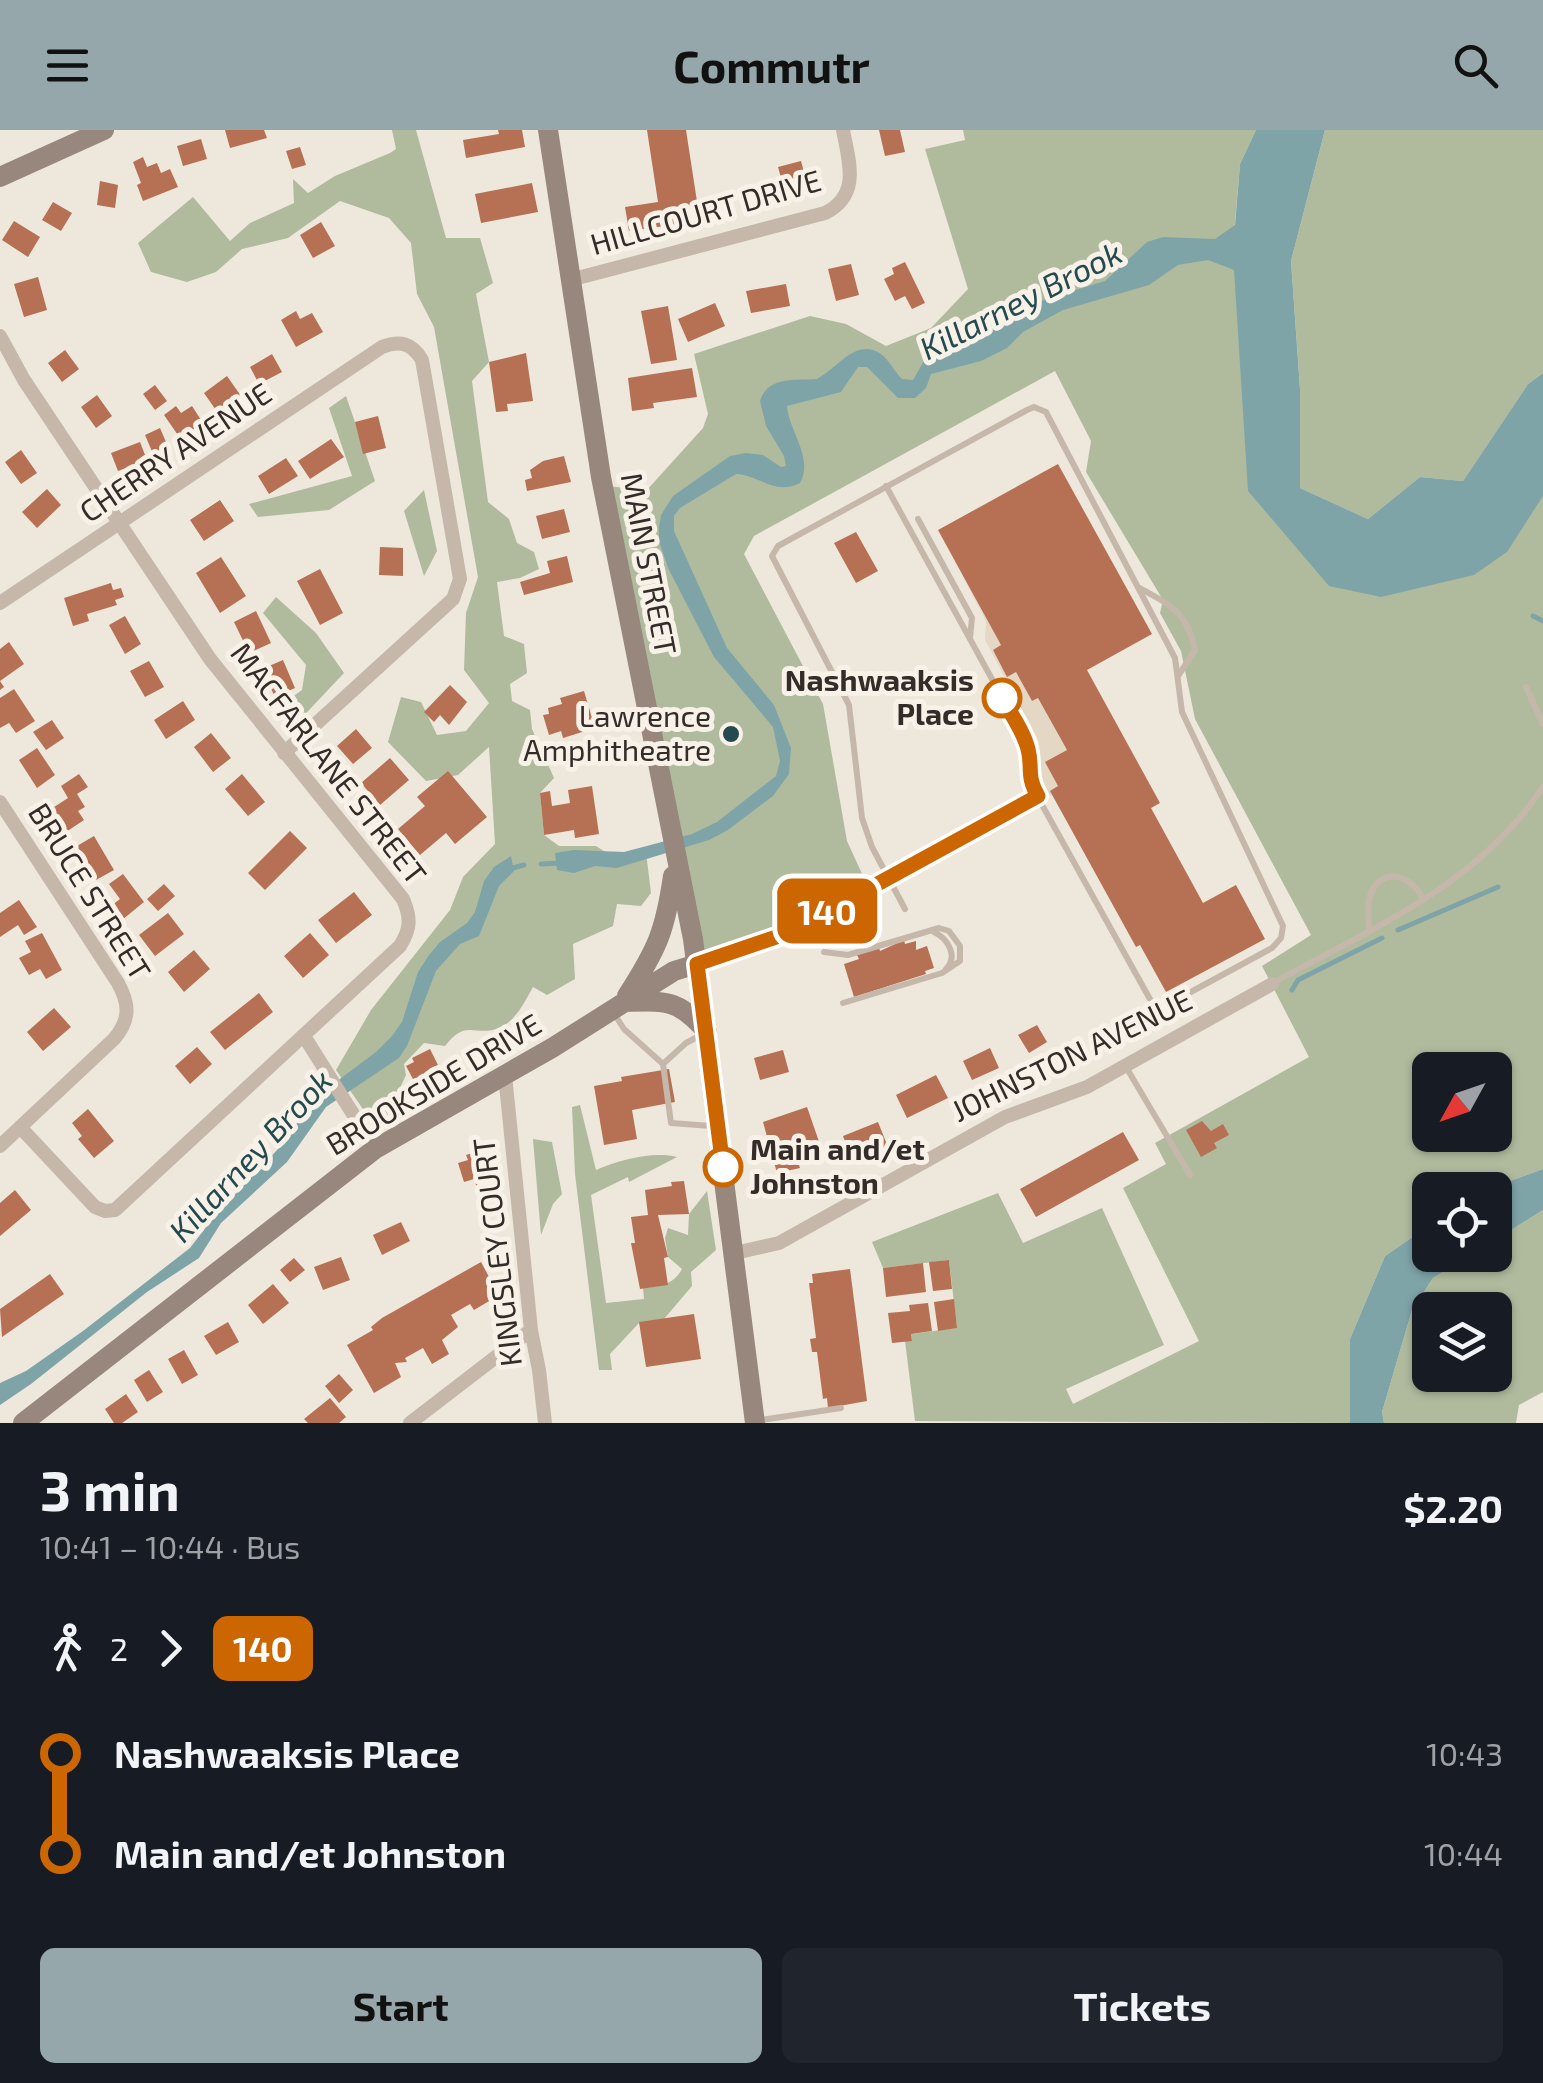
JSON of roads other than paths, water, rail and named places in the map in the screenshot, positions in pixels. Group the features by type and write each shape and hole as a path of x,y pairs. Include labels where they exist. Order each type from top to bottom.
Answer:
{"main road":[{"path":"0,177 104,130"},
{"name":"MAIN STREET","path":"548,130 602,485 697,964 755,1422"},
{"path":"617,1006 652,956 666,924 675,862"},
{"name":"BROOKSIDE DRIVE","path":"23,1423 375,1149 674,971 697,964"},
{"path":"617,1006 675,1003 707,1032"}],"street":[{"name":"HILLCOURT DRIVE","path":"570,280 837,207 847,194 852,176 842,130"},
{"name":"MACFARLANE STREET","path":"0,336 24,380 210,659 402,899 410,915 409,931 400,946 114,1210 104,1211 95,1206 20,1127"},
{"name":"CHERRY AVENUE","path":"0,603 382,347 406,344 422,360 460,579 453,600 284,753"},
{"path":"697,964 788,933 1038,796"},
{"name":"BRUCE STREET","path":"0,802 118,983 129,1012 114,1039 20,1127"},
{"name":"JOHNSTON AVENUE","path":"735,1254 778,1243 1005,1116 1087,1086 1272,984"},
{"path":"304,1036 375,1149"},
{"name":"KINGSLEY COURT","path":"505,1074 530,1330 540,1370 545,1423"},
{"path":"0,1146 20,1127"},
{"path":"410,1423 530,1330"}],"lane":[{"path":"886,486 1026,741 1028,776 1038,796 1156,1006 1165,1006 1278,943 1283,926 1186,720 1175,658 1046,412 1040,408 1027,410 886,486 778,546 772,556 849,705 862,818 872,847 906,910"},
{"path":"918,520 972,618 970,639"},
{"path":"1137,586 1176,608 1190,627 1194,650 1178,676"},
{"path":"1526,687 1543,724"},
{"path":"1272,984 1467,871 1499,844 1543,787"},
{"path":"1369,930 1370,896 1378,884 1392,877 1406,877 1424,899"},
{"path":"824,952 848,955 931,930 949,931 962,953 960,961 942,973 843,1003"},
{"path":"617,1006 624,1029 663,1064 671,1123 718,1126"},
{"path":"663,1064 686,1043 707,1032"},
{"path":"1126,1066 1190,1176"},
{"path":"755,1422 841,1408"}],"water":[{"path":"1256,130 1325,130 1291,261 1300,389 1300,488 1368,519 1420,477 1463,481 1528,384 1543,373 1543,496 1507,552 1474,575 1381,597 1329,586 1248,491 1234,270 1208,260 1178,265 1149,285 1063,310 981,361 931,374 926,388 915,398 898,398 867,367 858,367 841,392 787,406 803,454 804,474 800,483 782,487 736,474 680,508 674,516 674,531 727,648 774,705 791,748 789,774 773,796 709,840 617,868 595,866 574,873 557,870 555,853 624,852 692,834 717,822 776,776 780,761 773,727 714,657 668,568 659,541 661,515 673,496 730,456 763,455 781,467 786,466 766,426 760,401 769,387 784,381 817,379 863,349 881,354 902,379 913,380 925,359 971,345 1043,300 1105,281 1147,242 1163,237 1215,239 1235,225 1240,164"},
{"path":"511,856 514,871 499,886 479,936 460,944 436,971 399,1058 326,1107 287,1162 221,1223 199,1258 147,1292 0,1405 0,1383 26,1371 83,1331 190,1248 278,1149 317,1096 392,1036 402,1022 418,972 429,955 467,923 475,912 484,881 494,867"},
{"path":"1543,1169 1543,1210 1512,1229 1512,1180"},
{"path":"1412,1237 1412,1272 1443,1272 1424,1292 1412,1292 1412,1310 1382,1412 1384,1423 1350,1423 1350,1339 1385,1256"}],"waterway":[{"path":"1533,616 1543,621"},
{"name":"Killarney Brook","path":"541,864 563,863"},
{"name":"Killarney Brook","path":"509,869 524,865"},
{"path":"1398,930 1498,887"},
{"path":"1292,990 1298,980 1382,938"}],"place":[{"name":"Nashwaaksis Place","path":"1002,698"},
{"name":"Lawrence Amphitheatre","path":"731,734"},
{"name":"Main and/et Johnston","path":"723,1167"}]}
